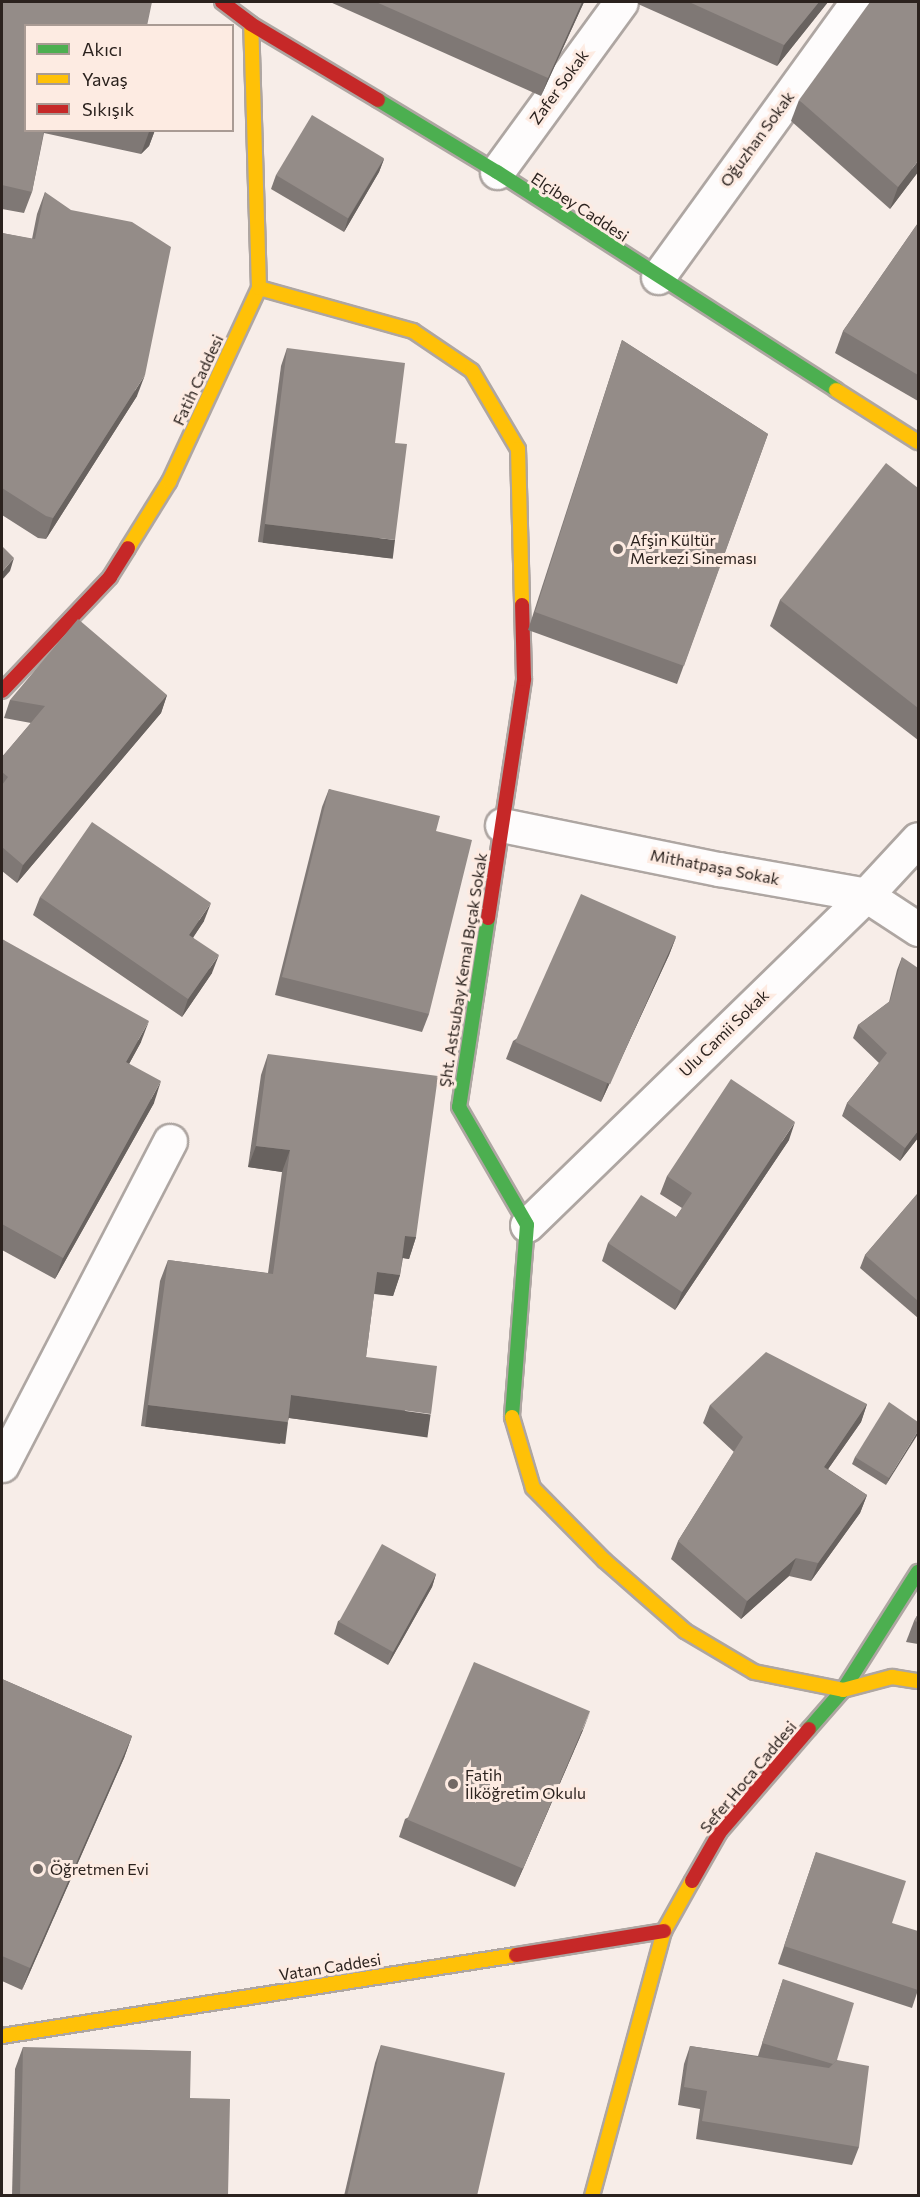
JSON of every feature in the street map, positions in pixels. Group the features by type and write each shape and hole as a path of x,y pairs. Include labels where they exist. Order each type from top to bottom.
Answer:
{"street":[{"name":"Elçibey Caddesi","path":"222,2 251,24 496,172 918,442"},
{"name":"Zafer Sokak","path":"496,172 621,2"},
{"name":"Oğuzhan Sokak","path":"658,277 857,2"},
{"name":"Fatih Caddesi","path":"2,691 110,577 169,482 259,288 251,24"},
{"name":"Şht. Astsubay Kemal Bıçak Sokak","path":"259,288 413,331 472,371 518,449 524,679 459,1107 527,1225"},
{"name":"Mithatpaşa Sokak","path":"502,825 719,869 866,895 918,929"},
{"name":"Ulu Camii Sokak","path":"527,1225 866,895 918,839"},
{"path":"2,1465 170,1141"},
{"path":"527,1225 511,1414 532,1488 604,1560 685,1631 754,1672 843,1690 892,1677 918,1681"},
{"name":"Sefer Hoca Caddesi","path":"592,2196 664,1931 720,1832 843,1690 918,1572"},
{"name":"Vatan Caddesi","path":"2,2036 664,1931"}],"building":[{"path":"2,2 152,2 147,24 24,24 24,132 44,132 32,192 2,185"},
{"path":"376,2 582,2 548,78"},
{"path":"689,2 819,2 784,45"},
{"path":"870,2 918,2 918,161 898,187 799,100"},
{"path":"312,115 384,158 348,218 276,175"},
{"path":"45,192 71,210 132,222 171,247 145,375 53,518 46,516 2,488 2,233 35,239"},
{"path":"918,223 918,375 843,331"},
{"path":"622,340 768,434 684,666 535,612"},
{"path":"287,348 405,363 395,443 407,444 395,540 265,524"},
{"path":"886,463 918,488 918,708 780,600"},
{"path":"2,546 14,558 2,572"},
{"path":"78,619 167,695 23,865 2,847 2,785 8,777 2,772 2,757 45,706 10,700"},
{"path":"329,789 440,816 436,831 472,840 429,1014 282,977"},
{"path":"92,822 211,903 189,935 219,955 188,999 40,897"},
{"path":"581,894 676,936 610,1084 515,1042"},
{"path":"2,939 149,1021 126,1062 161,1081 63,1258 2,1224"},
{"path":"902,957 918,968 918,1131 905,1148 847,1103 887,1053 858,1025 890,1001"},
{"path":"268,1054 438,1076 416,1237 405,1236 400,1275 377,1272 366,1357 437,1366 431,1414 291,1395 288,1422 148,1405 168,1260 273,1274 290,1150 256,1146"},
{"path":"731,1079 795,1122 682,1292 608,1243 641,1195 676,1217 692,1193 667,1176"},
{"path":"918,1193 918,1301 865,1255"},
{"path":"766,1352 867,1404 824,1467 867,1495 818,1563 796,1558 747,1601 678,1541 743,1437 710,1405"},
{"path":"889,1402 918,1422 918,1431 889,1478 855,1457"},
{"path":"382,1544 436,1574 393,1652 339,1622"},
{"path":"474,1662 590,1711 523,1869 407,1819"},
{"name":"Öğretmen Evi","path":"2,1679 132,1736 30,1968 2,1956"},
{"path":"816,1852 906,1881 892,1923 918,1931 918,1990 784,1946"},
{"path":"783,1979 854,2003 837,2060 833,2064 762,2043"},
{"path":"381,2045 505,2073 477,2196 347,2196"},
{"path":"690,2046 829,2068 837,2060 869,2066 859,2147 702,2121 707,2091 684,2087"},
{"path":"23,2047 191,2051 190,2098 230,2099 228,2196 20,2196"}],"traffic: fast":[{"path":"378,100 497,172 836,390"},
{"path":"488,918 459,1107 527,1225 512,1417"},
{"path":"809,1729 843,1690 918,1572"}],"traffic: slow":[{"path":"128,548 169,482 259,288 251,24"},
{"path":"259,288 413,331 472,371 518,449 522,605"},
{"path":"836,390 918,442"},
{"path":"512,1417 533,1488 604,1560 685,1631 754,1672 843,1690 892,1677 918,1681"},
{"path":"592,2196 664,1931 692,1881"},
{"path":"2,2036 516,1955"}],"traffic: jam":[{"path":"222,2 251,24 378,100"},
{"path":"2,691 110,577 128,548"},
{"path":"488,918 524,679 522,605"},
{"path":"692,1881 720,1832 809,1729"},
{"path":"516,1955 664,1931"}],"place":[{"name":"Afşin Kültür Merkezi Sineması","path":"618,549"},
{"name":"Fatih İlköğretim Okulu","path":"453,1784"},
{"name":"Öğretmen Evi","path":"38,1869"}]}
